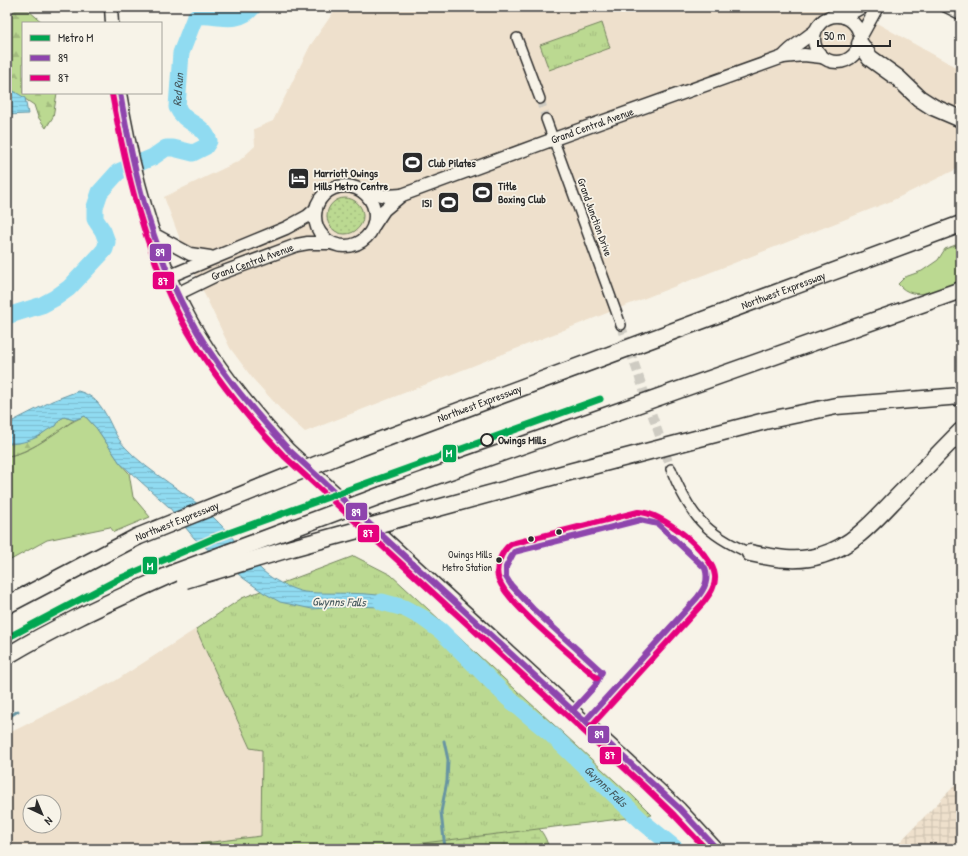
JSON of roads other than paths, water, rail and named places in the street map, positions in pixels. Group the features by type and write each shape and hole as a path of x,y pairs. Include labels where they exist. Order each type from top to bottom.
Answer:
{"highway":[{"path":"860,40 870,58 898,78 919,98 933,107 961,119"},
{"name":"Northwest Expressway","path":"7,605 137,537 338,456 961,224"},
{"path":"7,656 32,640 81,616 382,495 961,290"},
{"path":"181,576 292,548 573,471 765,421 836,406 961,396"},
{"path":"750,553 774,558 793,559 822,555 835,550 864,530 961,431"}],"street":[{"path":"111,7 112,22"},
{"name":"Grand Central Avenue","path":"783,57 787,51 802,42 815,31 824,19 832,16 844,17 862,7"},
{"name":"Grand Central Avenue","path":"170,276 286,228 308,216 316,209 322,197 329,191 338,187 348,186 362,191 386,196 402,195 554,138 783,57 804,55 822,57 832,62 848,60 858,51 860,40 877,7"},
{"path":"945,7 961,15"},
{"path":"844,17 854,22 860,40"},
{"path":"815,31 815,47 822,57"},
{"path":"517,38 540,99"},
{"path":"120,94 131,145 155,235 177,294 198,331 236,388 289,450 657,787 680,809 717,849"},
{"name":"Grand Junction Drive","path":"546,118 621,325"},
{"path":"362,191 372,204 375,214 374,225"},
{"name":"Grand Central Avenue","path":"177,294 216,275 297,245 308,243 330,243 343,246 353,245 362,241 369,234 384,210 402,195"},
{"path":"316,209 315,219 317,228 323,237 330,243"},
{"path":"155,235 178,249 196,256 213,257"},
{"path":"671,468 686,502 707,529 733,546 750,553"}],"water":[{"path":"7,87 25,98 28,114 7,115"},
{"name":"Gwynns Falls","path":"78,391 95,400 106,415 119,439 135,457 203,508 220,524 256,565 271,577 300,591 310,593 356,594 387,597 398,601 404,608 396,611 380,607 354,606 312,609 280,602 264,593 194,538 169,507 120,463 97,429 85,416 74,420 64,417 59,420 56,426 35,438 20,443 7,444 7,424 52,401"}],"waterway":[{"name":"Red Run","path":"7,316 42,305 55,298 69,288 105,249 107,242 103,231 95,219 95,207 100,192 118,172 153,157 166,148 173,148 193,153 205,147 209,141 206,135 202,130 184,117 177,107 181,53 195,17 239,17 253,7"},
{"name":"Gwynns Falls","path":"382,602 404,608 423,618 441,631 508,698 551,734 643,822 676,849"},
{"path":"7,718 18,711"},
{"path":"444,741 448,760 447,781 441,812 445,849"}],"tunnel":[{"path":"540,99 546,119"},
{"path":"621,325 671,469"}],"metro line":[{"name":"M","path":"7,638 117,580 212,539 600,399"}],"place":[{"name":"Club Pilates","path":"412,163"},
{"name":"Marriott Owings Mills Metro Centre","path":"299,179"},
{"name":"Title Boxing Club","path":"483,192"},
{"name":"ISI","path":"448,203"},
{"name":"Owings Mills","path":"487,440"},
{"name":"Owings Mills Metro Station","path":"499,560"}]}
